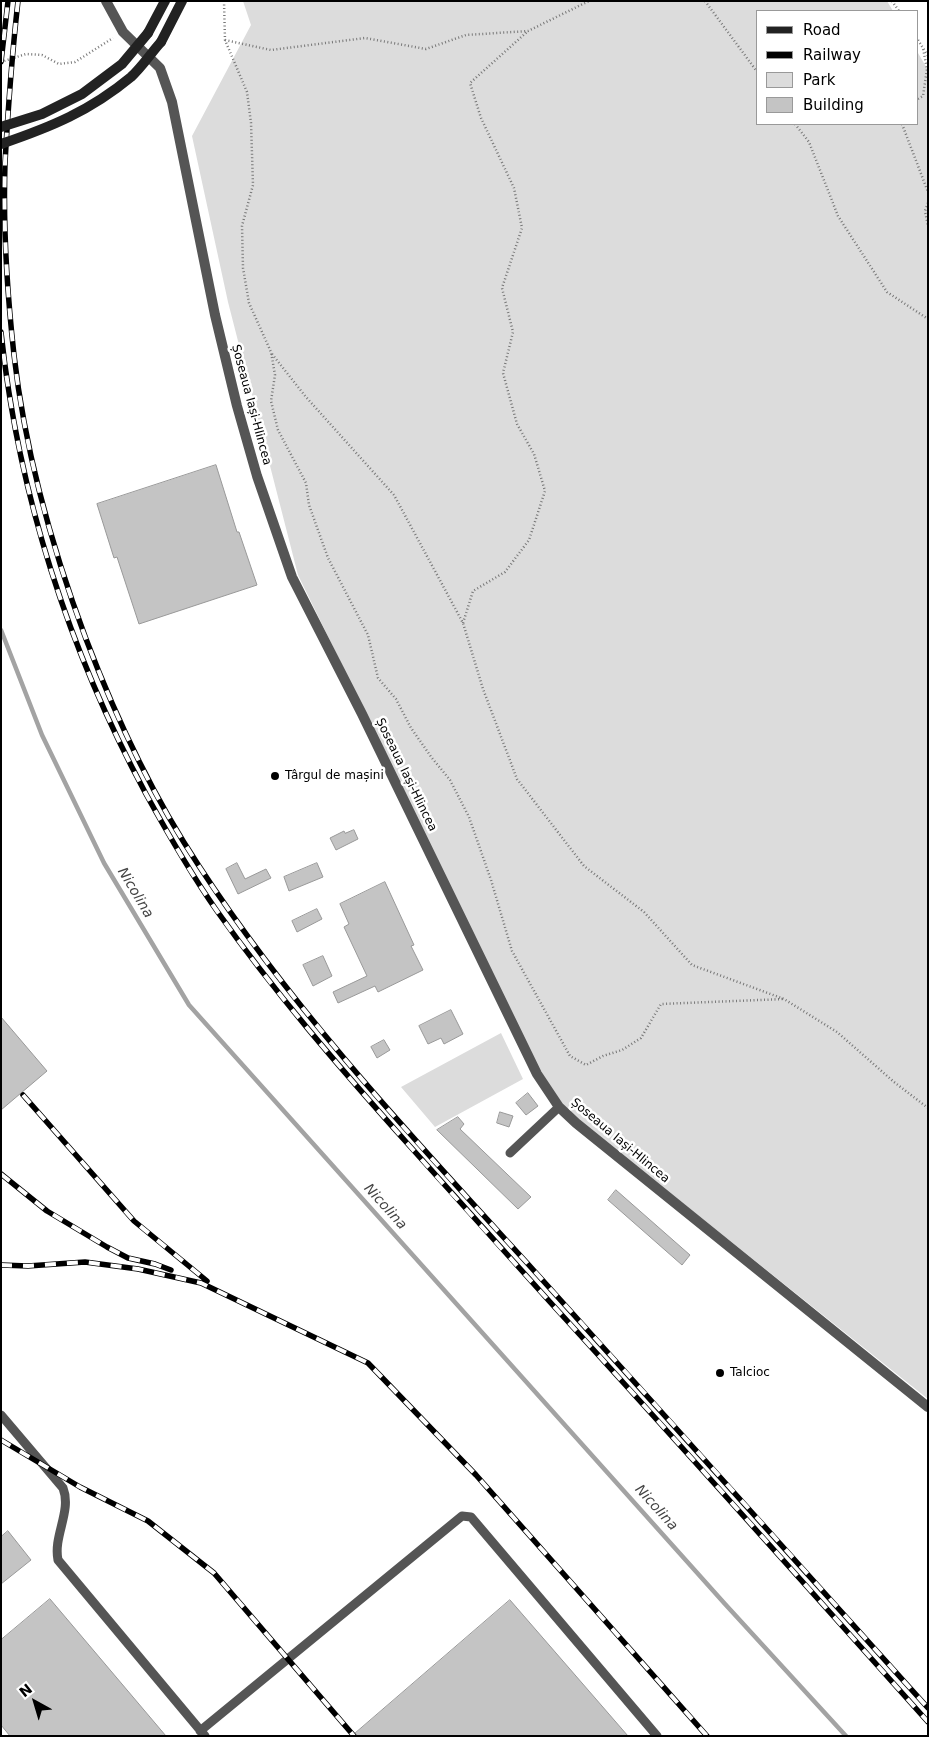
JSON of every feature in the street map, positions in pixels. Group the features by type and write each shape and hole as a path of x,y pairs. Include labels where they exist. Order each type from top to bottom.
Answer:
{"main road":[{"path":"1,128 42,114 82,94 122,64 148,32 165,1"},
{"path":"1,144 46,129 89,108 132,76 161,42 182,1"}],"street":[{"name":"Șoseaua Iași-Hlincea","path":"106,1 123,32 160,68 172,102 215,315 237,406 257,476 292,577 362,714 537,1074 559,1107 576,1123 928,1407"}],"lane":[{"path":"510,1153 559,1107"},
{"path":"1,1414 63,1488 67,1498 56,1551 58,1560 202,1733 462,1516 471,1517 658,1736"}],"path":[{"path":"224,1 225,40 247,92 251,123 253,185 242,226 243,268 249,303 271,352 306,398 394,495 463,623 483,689 517,779 584,866 644,912 692,965 784,999 837,1032 894,1082 928,1108"},
{"path":"463,623 473,591 505,572 529,540 545,491 534,454 517,424 503,374 513,332 502,288 522,228 514,188 481,118 470,83 528,31 589,1"},
{"path":"705,1 756,70"},
{"path":"225,40 271,50 365,38 426,49 466,35 528,31"},
{"path":"1,62 26,54 42,55 59,64 75,62 123,32"},
{"path":"919,42 928,56"},
{"path":"919,99 923,96 927,69 923,48"},
{"path":"796,125 809,142 838,216 887,292 928,319"},
{"path":"902,125 928,192"},
{"path":"928,203 925,211 928,226"},
{"path":"271,352 275,375 271,401 278,430 306,483 309,505 328,558 368,635 378,678 396,699 411,728 450,780 468,817 478,844 512,950 570,1056 586,1065 603,1056 622,1050 641,1038 661,1004 784,999"}],"green space":[{"path":"243,1 887,1 892,10 756,10 756,125 919,125 919,55 928,70 928,1399 555,1101 298,575 228,302 192,136 251,25"},
{"path":"501,1033 523,1079 435,1127 401,1087"}],"building":[{"path":"216,465 237,532 239,532 257,585 139,624 117,557 114,558 97,504"},
{"path":"354,830 358,839 336,850 330,838 344,831 345,833"},
{"path":"237,863 245,879 266,869 271,878 238,894 226,869"},
{"path":"317,863 323,877 289,891 284,877"},
{"path":"385,882 414,945 411,946 423,970 378,992 375,986 338,1003 333,992 367,976 344,927 349,924 340,904"},
{"path":"317,909 322,919 297,932 292,921"},
{"path":"323,956 332,976 313,986 303,965"},
{"path":"451,1010 463,1034 444,1044 441,1038 428,1044 419,1026"},
{"path":"1,1017 47,1071 1,1110"},
{"path":"384,1040 390,1050 377,1058 371,1047"},
{"path":"528,1093 538,1106 526,1115 516,1103"},
{"path":"500,1112 513,1116 509,1127 497,1123"},
{"path":"458,1117 464,1124 460,1129 531,1197 518,1209 437,1130"},
{"path":"616,1190 690,1255 682,1265 608,1200"},
{"path":"8,1531 31,1560 1,1584 1,1537"},
{"path":"50,1599 166,1736 10,1736 1,1725 1,1640"},
{"path":"510,1600 628,1736 352,1736"}],"waterway":[{"name":"Nicolina","path":"1,630 42,735 104,863 189,1005 725,1604 846,1736"}],"railway":[{"path":"1,62 8,1"},
{"path":"18,1 5,163 5,235 14,355 19,391 25,428 41,499 62,570 86,639 136,756 166,812 199,866 235,919 314,1022 398,1120 928,1708"},
{"path":"1,332 9,392 34,512 71,628 118,740 163,824 207,897 262,971 357,1087 928,1722"},
{"path":"23,1095 134,1221 207,1281"},
{"path":"1,1174 47,1211 107,1247 128,1258 171,1270"},
{"path":"1,1265 28,1266 85,1262 138,1269 201,1283 368,1363 476,1475 707,1736"},
{"path":"1,1440 80,1487 148,1521 214,1573 354,1736"}],"place":[{"name":"Târgul de mașini","path":"275,776"},
{"name":"Talcioc","path":"720,1373"}]}
